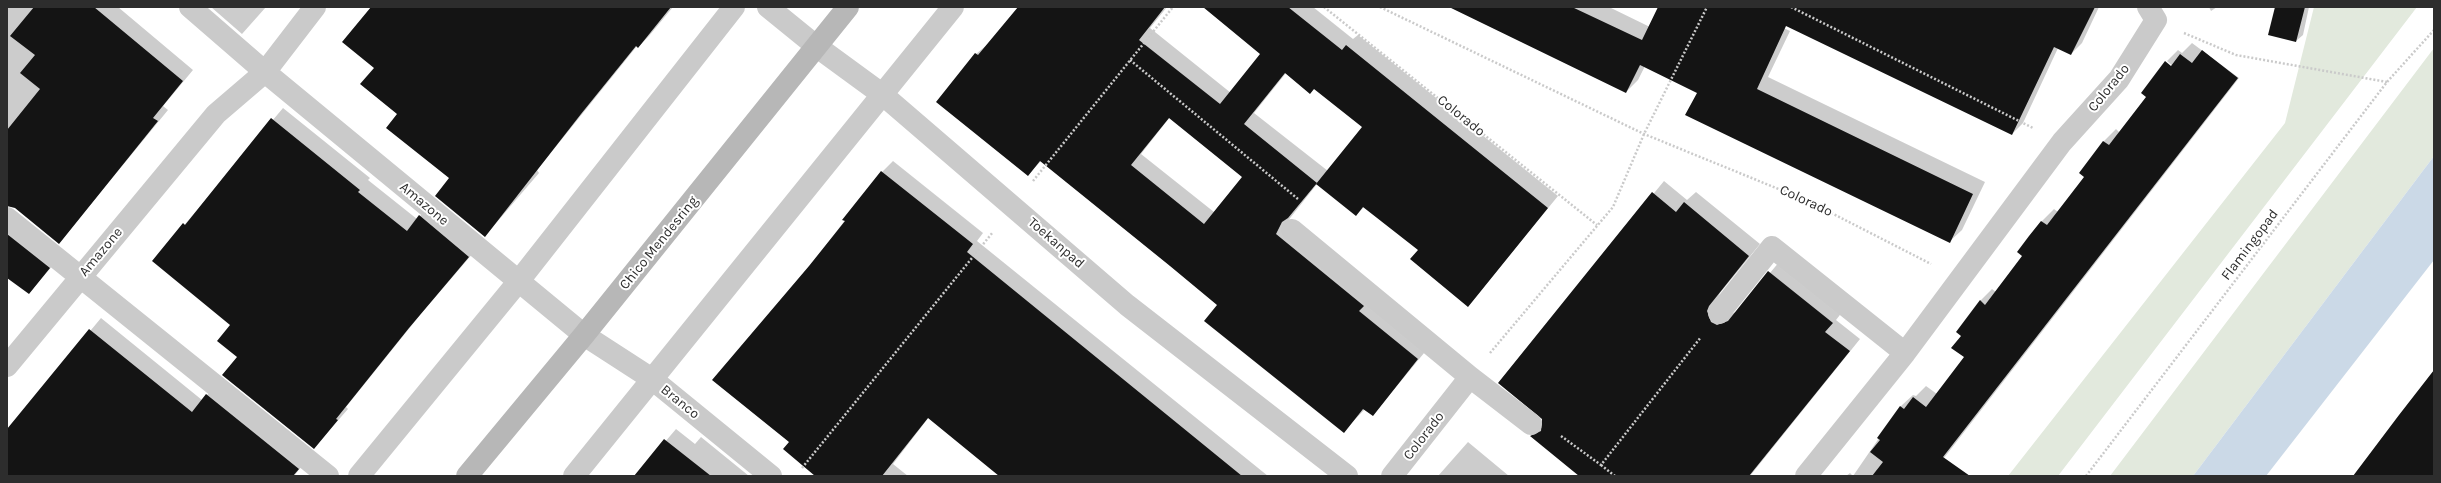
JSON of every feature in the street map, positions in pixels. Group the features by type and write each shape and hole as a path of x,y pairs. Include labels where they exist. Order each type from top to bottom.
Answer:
{"street":[{"name":"Amazone","path":"190,7 265,72 584,336"},
{"name":"Amazone","path":"7,366 216,114 265,72 315,7"},
{"path":"359,476 518,282 734,7"},
{"name":"Toekanpad","path":"768,7 816,46 883,95 1127,305 1347,476"},
{"name":"Chico Mendesring","path":"468,476 584,336 848,7"},
{"path":"574,476 953,7"},
{"name":"Colorado","path":"1806,476 1962,280 2062,142 2119,79 2152,14"},
{"path":"7,218 82,276 328,476"},
{"path":"1292,230 1470,377 1531,424"},
{"path":"1720,313 1772,247 1905,353"},
{"name":"Branco","path":"584,336 652,380 771,476"},
{"name":"Colorado","path":"1392,476 1470,377"}],"path":[{"path":"800,470 1173,7"},
{"name":"Colorado","path":"1324,7 1597,225"},
{"name":"Colorado","path":"1380,7 1644,134 1808,200 1962,280"},
{"path":"1470,377 1612,207 1644,134 1707,7"},
{"path":"1791,7 2062,142"},
{"path":"2152,14 2236,55 2387,82"},
{"name":"Flamingopad","path":"2086,476 2387,82 2434,30"},
{"path":"1130,60 1309,208 1292,230"},
{"path":"1601,465 1720,313"},
{"path":"1531,424 1544,423 1616,476"}],"shaded area":[{"path":"2314,7 2417,7 2058,476 2008,476 2285,123"},
{"path":"2434,48 2434,156 2193,476 2110,476"}],"water":[{"path":"2434,156 2434,260 2266,476 2193,476"}],"building":[{"path":"34,7 94,7 183,81 153,118 158,121 59,244 15,208 7,206 7,130 40,89 20,73 35,55 10,36"},
{"path":"371,7 671,7 638,48 636,46 581,114 485,237 435,196 449,178 386,128 397,114 360,84 374,68 342,42"},
{"path":"1018,7 1165,7 1139,40 1220,104 1260,54 1203,7 1288,7 1342,50 1346,45 1548,208 1468,307 1410,259 1418,250 1363,207 1356,216 1316,184 1288,218 1282,222 1276,234 1364,306 1359,311 1418,359 1373,416 1363,409 1344,433 1204,321 1217,305 1170,266 1040,161 1028,176 936,102 975,53 978,55","holes":["1285,73 1310,94 1314,89 1362,127 1317,183 1244,124","1169,118 1242,177 1204,224 1131,165"]},
{"path":"1449,7 1572,7 1642,40 1658,7 2095,7 2071,55 2054,47 2012,135 1786,26 1757,89 1973,194 1950,243 1685,115 1697,93 1640,65 1626,93"},
{"path":"2275,7 2305,7 2296,42 2268,35"},
{"path":"2202,50 2238,78 1943,457 1970,476 1872,476 1883,462 1870,452 1880,440 1877,438 1900,406 1904,409 1913,397 1926,407 1964,357 1951,348 1961,336 1956,332 1980,300 1985,305 2022,256 2017,252 2029,236 2041,221 2047,225 2084,177 2079,173 2103,141 2109,145 2146,97 2141,93 2165,61 2171,66 2180,54 2192,63"},
{"path":"271,118 360,190 358,192 407,231 419,215 469,257 409,328 336,419 338,420 314,449 222,375 237,357 217,341 230,325 152,261 183,223 185,225"},
{"path":"881,171 973,244 967,252 1242,476 999,476 928,418 882,476 815,476 783,449 789,442 712,380 809,266 845,221 842,220"},
{"path":"1652,192 1676,212 1684,202 1749,256 1709,306 1707,311 1711,322 1717,325 1728,321 1768,271 1833,323 1825,332 1850,351 1749,476 1579,476 1530,436 1541,431 1542,419 1498,383"},
{"path":"7,234 50,268 29,294 7,278"},
{"path":"89,329 192,412 206,394 299,469 293,476 7,476 7,429"},
{"path":"2434,370 2434,476 2353,476 2399,415"},
{"path":"664,439 711,476 634,476"}]}
